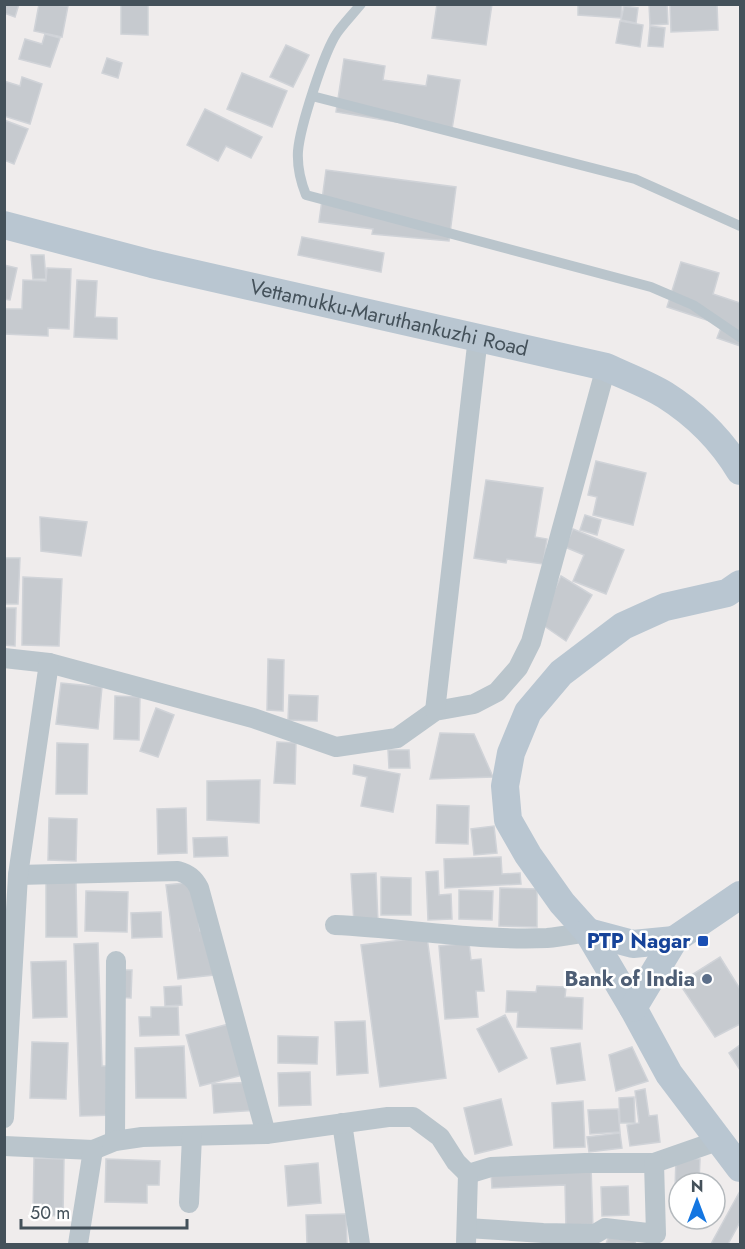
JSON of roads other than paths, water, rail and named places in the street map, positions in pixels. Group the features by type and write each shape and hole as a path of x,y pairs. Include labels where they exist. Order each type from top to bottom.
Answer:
{"main road":[{"name":"Vettamukku-Maruthankuzhi Road","path":"4,225 152,264 606,368 674,401 700,422 730,454 741,471"},
{"path":"741,584 728,593 665,607 622,626 561,673 528,712 511,753 505,786 508,820 528,855 562,903 588,932 669,1074 741,1168"},
{"path":"633,1008 674,940 741,895"},
{"path":"588,932 633,944 674,940"}],"street":[{"path":"435,711 478,337"},
{"path":"4,658 49,663 254,718 336,747 397,738 435,711 474,704 497,692 518,668 531,642 606,368"},
{"path":"4,1118 18,875 49,663"},
{"path":"18,875 177,871 188,874 195,880 266,1134"},
{"path":"334,926 504,937 548,938 588,932"},
{"path":"115,1141 116,961"},
{"path":"4,1146 93,1150 115,1141 142,1137 266,1134 388,1117 413,1117 440,1137 456,1162 468,1174 466,1236 543,1233 595,1234 605,1228 656,1234 654,1163"},
{"path":"342,1123 360,1245"},
{"path":"189,1203 192,1136"},
{"path":"468,1174 491,1167 654,1163 720,1140"},
{"path":"78,1245 93,1150"}],"lane":[{"path":"361,4 336,34 312,96 298,148 299,176 306,195 651,288 693,305 741,337"},
{"path":"312,96 635,179 741,226"}],"place":[{"name":"PTP Nagar","path":"703,941"},
{"name":"Bank of India","path":"707,979"}]}
